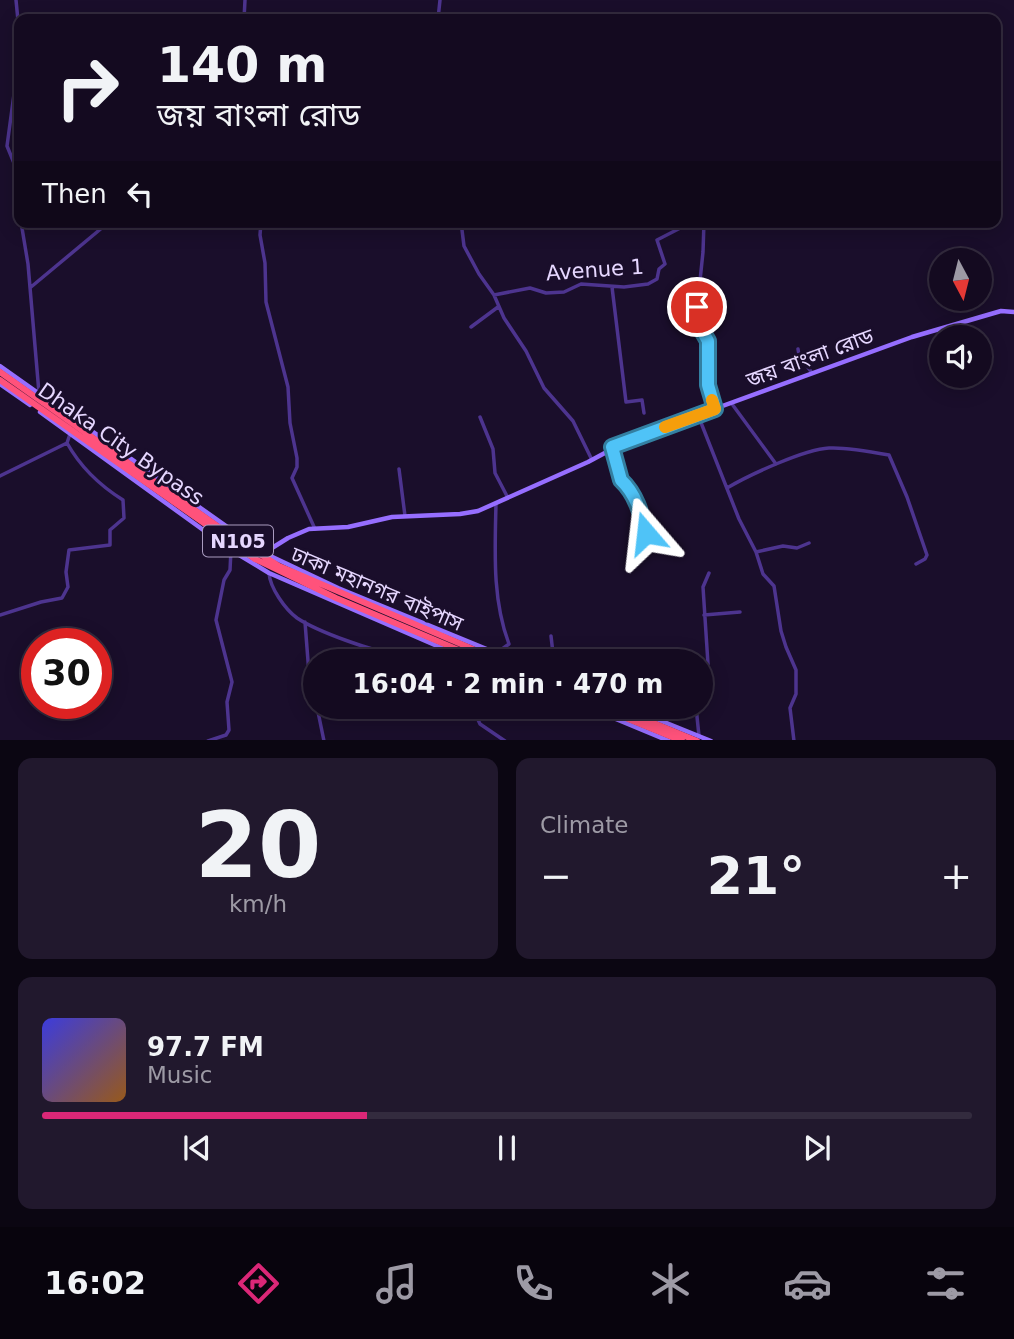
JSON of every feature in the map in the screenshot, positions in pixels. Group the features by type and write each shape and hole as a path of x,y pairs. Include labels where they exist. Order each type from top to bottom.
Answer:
{"highway":[{"name":"ঢাকা মহানগর বাইপাস","path":"0,372 230,536 279,566 473,649"},
{"name":"Dhaka City Bypass","path":"0,382 265,565 456,649"},
{"path":"628,719 681,740"},
{"path":"647,719 698,738"}],"main road":[{"name":"জয় বাংলা রোড","path":"264,553 299,532 348,527 405,516 465,514 508,498 592,460 612,447 812,373 938,329 1001,311 1014,312"},
{"path":"0,366 264,553 338,588 486,649"},
{"path":"0,382 231,550 269,573 444,649"},
{"path":"617,719 669,740"},
{"path":"654,719 698,738 711,740"}],"street":[{"path":"14,94 7,146 14,163"},
{"path":"22,228 31,287 39,395"},
{"path":"31,287 102,228"},
{"path":"261,228 266,302 288,387 290,423 297,458 297,467 292,478 315,529"},
{"path":"462,228 465,248 482,280 494,295 544,388 572,421 592,460"},
{"name":"Avenue 1","path":"494,295 530,288 545,293 564,292 581,284 612,287 636,286 655,281 664,264 657,240 680,228"},
{"path":"704,228 696,319 708,341 708,385 715,409"},
{"path":"612,287 626,402 642,400 644,413"},
{"path":"471,327 499,307"},
{"path":"797,349 812,373"},
{"path":"732,404 776,465"},
{"path":"698,415 763,574 774,586 786,647 796,670 796,694 790,708 794,740"},
{"path":"480,417 493,449 495,473 508,498"},
{"path":"0,476 67,443 70,434"},
{"path":"0,615 62,598 68,587 66,572 69,550 110,545 110,530 124,519 123,500 99,485 67,443"},
{"path":"612,447 621,480 633,494 650,542"},
{"path":"727,488 749,475 815,450 831,447 890,455 927,555 916,564"},
{"path":"399,469 405,516"},
{"path":"496,503 494,556 498,606 509,644 502,649"},
{"path":"756,552 783,546 797,548 809,542"},
{"path":"208,740 226,735 229,730 227,702 232,687 232,675 216,620 223,584 230,570 231,550"},
{"path":"269,573 271,584 291,612 305,622 375,649"},
{"path":"707,649 702,587 709,573"},
{"path":"704,615 740,612"},
{"path":"305,622 307,649"},
{"path":"551,636 552,649"},
{"path":"320,719 324,740"},
{"path":"478,719 481,724 505,740"},
{"path":"697,719 698,738"}],"slow traffic":[{"path":"665,427 715,409 712,400"}],"route":[{"path":"646,533 633,494 621,480 612,447 715,409 708,385 708,341 696,319 697,307"}]}
